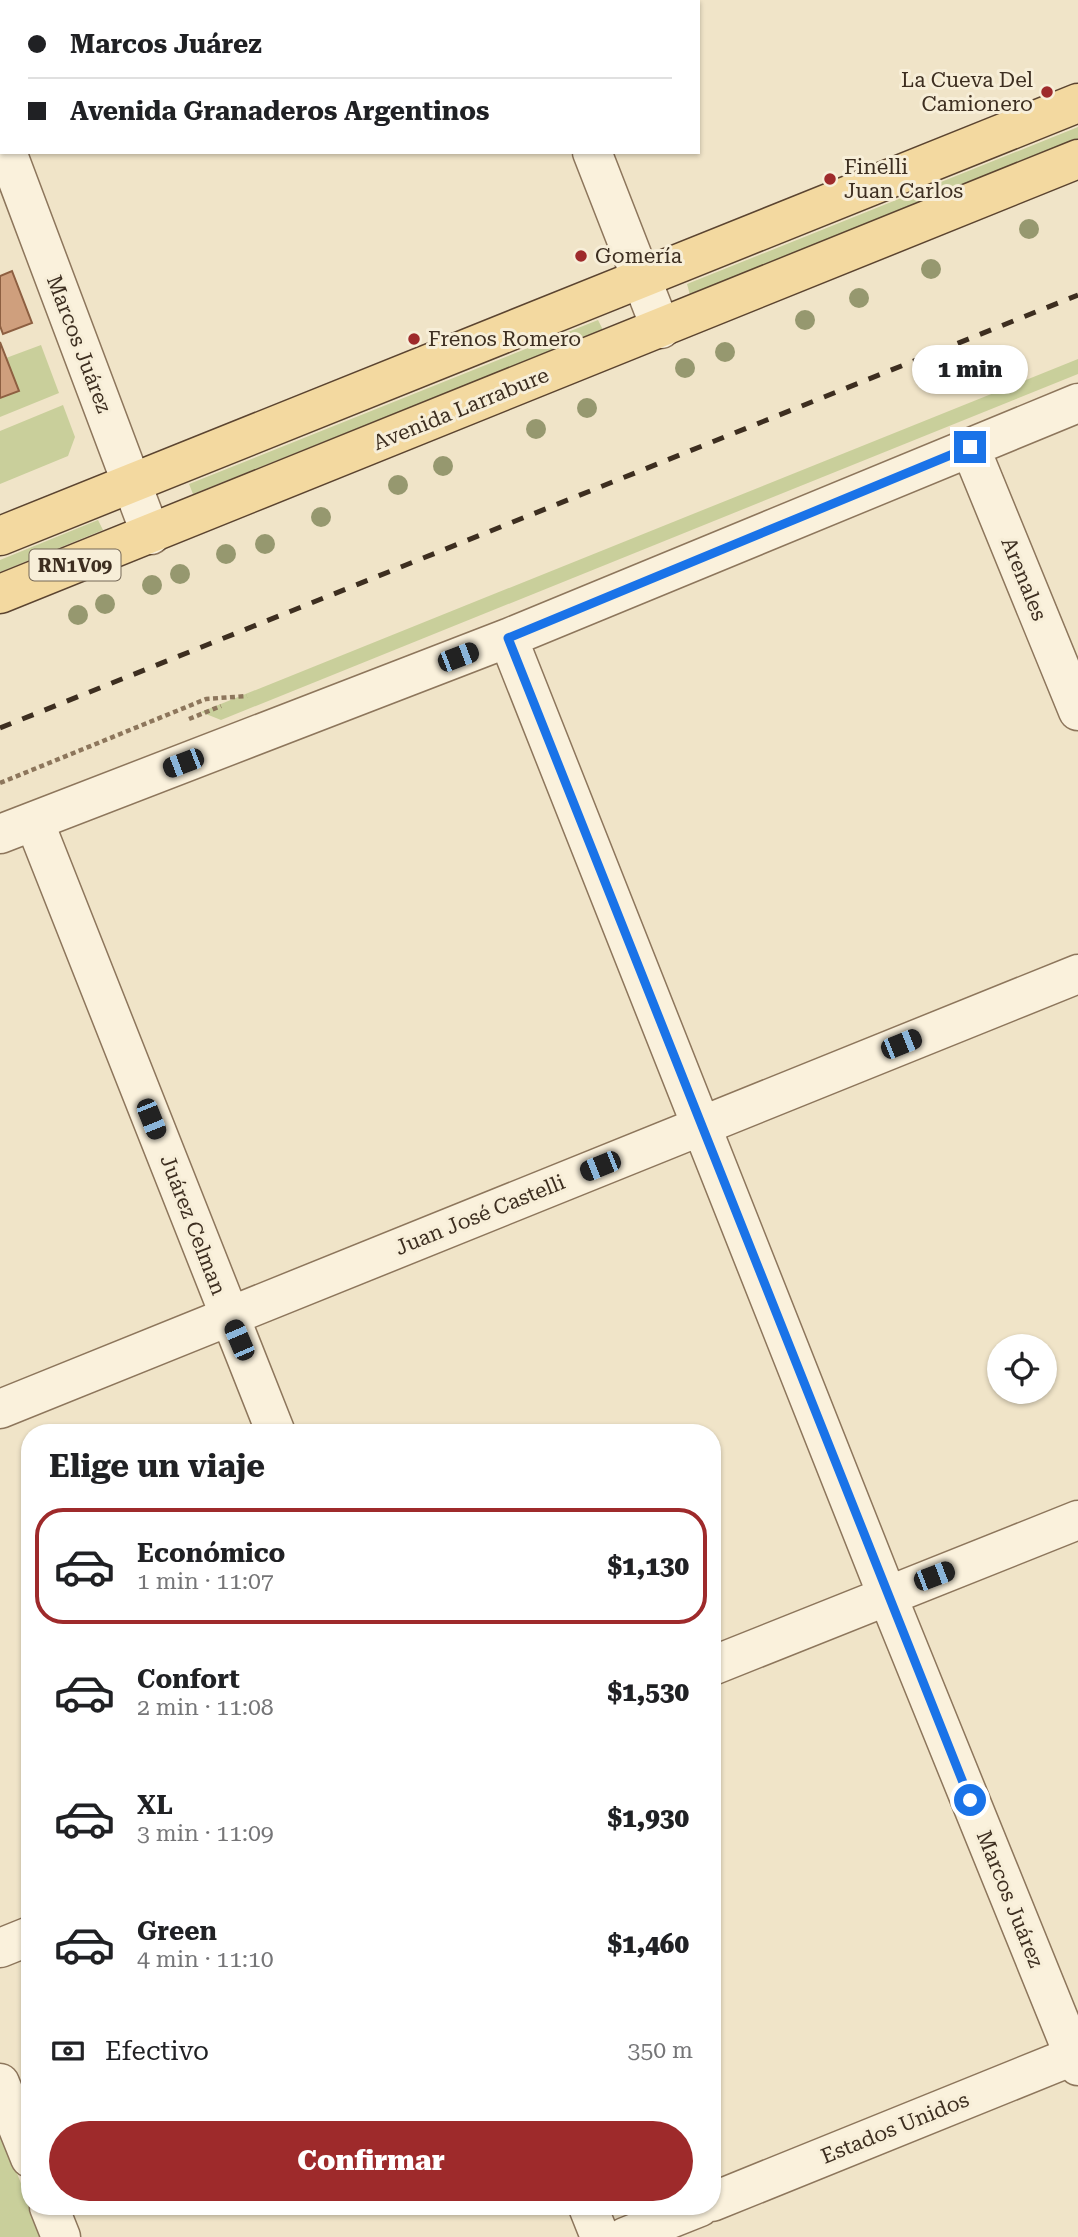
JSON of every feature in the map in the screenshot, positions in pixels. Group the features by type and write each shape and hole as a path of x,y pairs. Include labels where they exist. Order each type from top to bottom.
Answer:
{"main road":[{"name":"RN1V09","path":"0,536 1078,103"},
{"name":"Avenida Larrabure","path":"0,594 1078,159"}],"street":[{"name":"Marcos Juárez","path":"9,154 150,535"},
{"path":"593,154 661,329"},
{"path":"17,827 508,638 1078,402"},
{"name":"Arenales","path":"970,447 1078,711"},
{"name":"Marcos Juárez","path":"508,638 887,1595 1077,2059"},
{"name":"Juárez Celman","path":"17,827 229,1317 272,1424"},
{"name":"Juan José Castelli","path":"0,1409 1078,974"},
{"path":"721,1662 1078,1520"},
{"path":"0,1948 21,1940"},
{"name":"Estados Unidos","path":"721,2198 1077,2059"},
{"path":"0,2083 21,2136"},
{"path":"52,2215 61,2237"},
{"path":"591,2215 600,2237"},
{"path":"625,2237 680,2215"}],"path":[{"path":"0,783 206,699 247,696"}],"green space":[{"path":"1078,127 1078,139 690,295 687,284"},
{"path":"598,320 603,330 193,494 189,484"},
{"path":"41,345 59,393 0,417 0,398 19,391 6,358"},
{"path":"1078,359 1078,374 221,720 201,712"},
{"path":"63,405 75,437 68,456 0,484 0,431"},
{"path":"98,520 103,530 0,572 0,560"},
{"path":"0,2130 21,2184 21,2215 33,2215 42,2237 0,2237"}],"building":[{"path":"12,271 32,323 3,334 0,326 0,276"},
{"path":"0,342 19,391 0,398"}],"railway":[{"path":"0,728 1078,295"}],"place":[{"name":"La Cueva Del Camionero","path":"1047,92"},
{"name":"Finelli Juan Carlos","path":"830,179"},
{"name":"Gomería","path":"581,256"},
{"name":"Frenos Romero","path":"414,339"}],"route":[{"path":"970,447 508,638 970,1800"}]}
